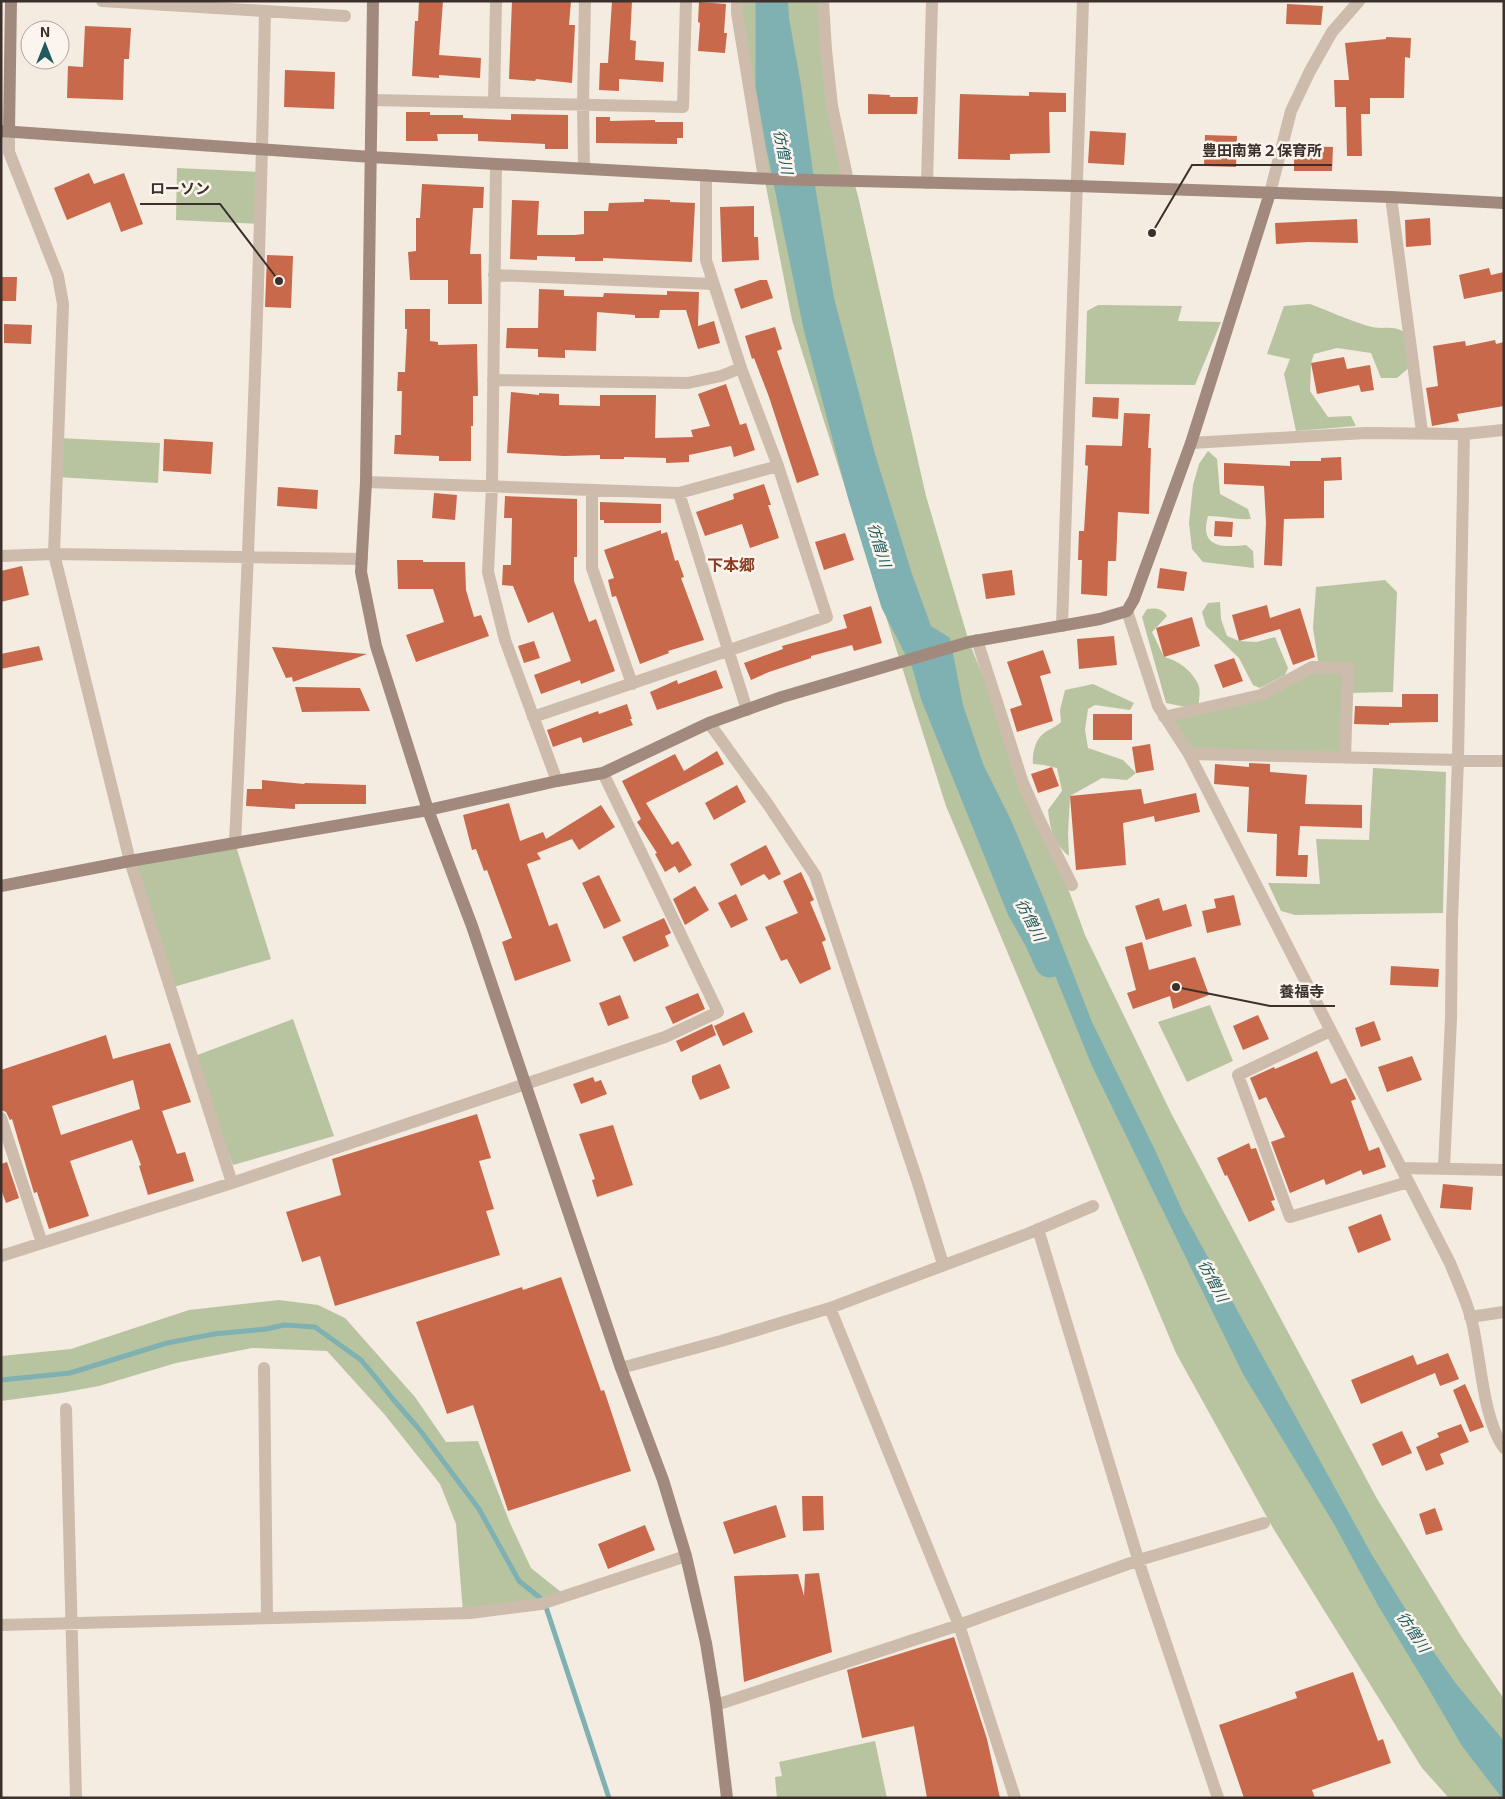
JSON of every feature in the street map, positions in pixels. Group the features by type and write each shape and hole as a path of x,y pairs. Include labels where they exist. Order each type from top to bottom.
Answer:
{"street":[{"path":"12,1 5,131 9,152 58,276 63,304 54,554 130,862 232,1183"},
{"path":"102,1 345,16"},
{"path":"373,1 366,482 361,572 376,646 428,810 472,926 622,1368 663,1480 686,1556 706,1643 716,1705 727,1798"},
{"path":"494,103 496,1"},
{"path":"584,168 585,1"},
{"path":"372,100 684,107 686,1"},
{"path":"737,1 737,13 767,179"},
{"path":"823,1 832,106 846,181"},
{"path":"927,183 932,1"},
{"path":"1062,626 1083,1"},
{"path":"1,886 428,810 556,781 603,773 709,723 782,697 973,641 1100,619 1127,611 1134,599 1191,443 1270,193 1291,111 1332,32 1358,1"},
{"path":"236,843 249,557 262,149 264,11"},
{"path":"5,131 496,165 584,168 767,179 1077,186 1504,203"},
{"path":"496,165 492,486 488,572 505,640 556,781"},
{"path":"533,717 827,617 778,466 741,368 706,260 706,175"},
{"path":"1391,197 1422,432"},
{"path":"494,275 713,284"},
{"path":"493,380 688,383 720,376 741,368"},
{"path":"1191,443 1365,432 1464,434 1504,430"},
{"path":"1444,1168 1451,1019 1464,434"},
{"path":"366,482 679,493 778,466"},
{"path":"592,490 592,568 632,684"},
{"path":"679,493 747,710"},
{"path":"1,556 54,554 362,559"},
{"path":"1127,611 1158,706 1189,754 1450,1263 1470,1317 1490,1417 1500,1443 1504,1448"},
{"path":"973,641 1023,783 1072,885"},
{"path":"1164,716 1261,695 1312,667 1348,668 1345,757"},
{"path":"709,723 769,806 815,875 917,1180 943,1264"},
{"path":"1189,754 1504,761"},
{"path":"1,1256 232,1183 525,1085 665,1037 718,1012 603,773"},
{"path":"1330,1031 1238,1075 1290,1216 1408,1182"},
{"path":"1,1118 42,1243"},
{"path":"1401,1168 1504,1170"},
{"path":"622,1368 830,1308 1038,1229 1093,1206"},
{"path":"1038,1229 1140,1560 1142,1572 1218,1798"},
{"path":"830,1308 959,1625 1015,1798"},
{"path":"1470,1317 1504,1312"},
{"path":"264,1368 267,1617"},
{"path":"66,1409 76,1798"},
{"path":"716,1705 959,1625 1140,1560 1264,1523"},
{"path":"1,1625 470,1613 541,1604 686,1556"}],"green space":[{"path":"737,1 825,1 832,106 858,196 926,496 969,642 1052,844 1085,935 1171,1113 1376,1497 1461,1636 1504,1699 1504,1798 1449,1798 1422,1768 1273,1528 1176,1353 946,806 792,320 763,171"},
{"path":"177,168 261,172 260,224 176,220"},
{"path":"1310,304 1368,326 1398,329 1409,335 1413,364 1397,378 1381,378 1371,353 1337,348 1314,354 1311,363 1310,391 1328,417 1351,416 1356,426 1296,431 1284,374 1290,359 1267,354 1284,306"},
{"path":"1098,305 1182,306 1178,321 1221,322 1195,385 1085,384 1087,311"},
{"path":"58,438 160,443 158,483 57,477"},
{"path":"1208,451 1217,459 1220,494 1248,509 1251,519 1208,516 1207,534 1210,540 1221,545 1246,545 1253,551 1254,568 1203,562 1192,549 1189,523 1193,485 1199,464"},
{"path":"1385,580 1397,592 1393,692 1347,693 1345,757 1189,754 1170,715 1196,709 1166,703 1142,617 1147,609 1158,609 1167,616 1152,632 1164,657 1179,663 1195,679 1200,696 1198,708 1265,693 1319,667 1313,628 1316,587"},
{"path":"1220,602 1221,619 1227,636 1239,641 1257,642 1275,637 1288,668 1285,675 1260,688 1253,685 1239,658 1206,626 1202,612 1208,603"},
{"path":"1093,684 1134,703 1130,710 1095,705 1088,709 1085,730 1088,748 1123,760 1136,773 1127,780 1102,778 1070,796 1069,856 1056,841 1048,810 1062,791 1057,768 1033,764 1033,756 1040,737 1061,722 1060,710 1065,690"},
{"path":"1373,768 1446,772 1443,913 1295,915 1281,911 1268,883 1320,884 1316,839 1369,840"},
{"path":"235,843 271,959 170,988 130,861"},
{"path":"1210,1005 1233,1061 1187,1082 1158,1022"},
{"path":"293,1019 334,1136 233,1165 192,1057"},
{"path":"279,1300 318,1305 345,1318 415,1397 446,1442 478,1441 510,1523 531,1568 566,1596 463,1613 456,1524 440,1484 385,1415 327,1351 252,1348 176,1363 99,1386 1,1401 1,1356 71,1349 189,1310"},
{"path":"875,1741 887,1798 777,1798 775,1777 782,1776 779,1762"}],"water":[{"path":"768,1 788,1 814,180 834,298 875,454 912,574 931,626 950,638 963,705 983,764 1011,820 1092,1022 1155,1150 1183,1212 1372,1555 1421,1634 1457,1685 1504,1741 1504,1798 1502,1798 1462,1746 1379,1607 1334,1524 1243,1374 1092,1066 1048,958 1017,896 953,737 924,656 902,613 858,474 809,279 783,153"}],"building":[{"path":"419,1 443,1 439,55 481,58 480,78 439,75 439,78 412,76 415,21 418,21"},
{"path":"512,1 571,1 569,25 575,25 572,83 536,79 535,81 509,79"},
{"path":"612,1 632,1 630,40 636,41 635,60 664,62 663,82 619,79 619,91 599,90 600,63 608,63"},
{"path":"699,2 726,4 724,33 727,33 725,53 698,51"},
{"path":"1287,4 1323,6 1321,25 1286,24"},
{"path":"85,26 131,28 129,59 124,59 123,100 67,98 68,70 70,70 70,66 83,67"},
{"path":"1386,37 1411,38 1410,58 1405,57 1404,98 1370,98 1370,114 1361,114 1362,156 1347,156 1346,107 1335,107 1334,80 1349,80 1345,43 1386,39"},
{"path":"285,70 335,72 334,109 284,107"},
{"path":"1029,92 1066,93 1066,112 1049,112 1050,153 1010,154 1010,160 958,159 960,94 1029,96"},
{"path":"868,94 890,95 890,97 918,97 917,114 868,114"},
{"path":"406,112 430,112 430,115 463,115 463,118 511,120 511,114 568,115 568,149 545,149 545,144 478,141 478,134 437,134 438,141 406,141"},
{"path":"596,117 610,117 610,121 655,120 655,122 683,122 683,138 677,138 677,144 596,143"},
{"path":"1090,131 1126,133 1124,165 1088,163"},
{"path":"1205,135 1237,136 1236,167 1204,166"},
{"path":"1294,146 1333,147 1332,171 1294,171"},
{"path":"89,173 94,184 124,173 143,224 121,232 110,202 67,220 54,188"},
{"path":"422,184 484,187 483,208 473,208 470,254 481,254 482,304 448,304 448,280 410,280 408,252 416,251 416,218 420,218"},
{"path":"644,199 695,203 692,262 603,258 603,261 575,261 575,257 537,256 537,260 510,259 512,200 539,201 537,235 575,235 584,234 584,211 608,211 609,203 644,202"},
{"path":"754,206 754,237 758,237 759,260 722,262 720,207"},
{"path":"1430,218 1431,245 1406,247 1405,220"},
{"path":"1357,219 1358,243 1308,242 1276,244 1275,223"},
{"path":"267,255 293,256 291,308 265,307"},
{"path":"1489,268 1491,275 1504,272 1504,291 1464,299 1459,275"},
{"path":"1,277 17,277 16,301 1,301"},
{"path":"760,280 767,280 773,298 741,309 734,289"},
{"path":"539,289 564,290 564,296 603,297 604,293 667,295 667,291 699,292 698,326 714,321 720,343 698,349 686,310 660,310 659,318 635,318 635,315 597,312 596,351 565,350 565,358 538,357 538,349 506,348 507,328 538,328"},
{"path":"405,309 430,309 430,341 438,342 438,345 477,344 478,396 473,396 471,461 439,461 439,456 394,454 395,435 401,435 402,391 397,391 398,372 405,372 407,329 405,329"},
{"path":"4,324 32,325 31,344 4,343"},
{"path":"775,327 782,349 777,351 819,475 797,483 769,397 754,358 752,359 745,336"},
{"path":"1495,340 1496,344 1504,342 1504,406 1457,414 1459,421 1432,426 1426,388 1438,386 1433,346 1465,341 1466,346"},
{"path":"1344,357 1347,369 1370,365 1374,390 1361,392 1359,385 1317,394 1311,363"},
{"path":"726,384 740,425 746,423 755,450 734,457 731,446 689,455 689,462 666,463 666,458 624,457 624,459 600,459 600,455 564,456 507,453 511,392 539,395 539,393 559,394 559,405 600,406 600,395 656,395 655,438 693,437 691,430 710,426 698,394"},
{"path":"1093,397 1119,398 1118,419 1092,417"},
{"path":"1124,413 1150,414 1148,448 1151,448 1149,514 1118,512 1116,561 1108,561 1107,596 1081,594 1082,560 1078,560 1079,531 1084,531 1088,466 1085,465 1086,445 1122,446"},
{"path":"164,439 213,442 211,474 163,471"},
{"path":"1341,457 1342,480 1324,481 1324,518 1284,519 1282,566 1264,565 1266,523 1264,486 1224,484 1224,463 1290,466 1290,461 1321,461 1321,458"},
{"path":"764,484 771,505 768,505 779,538 750,548 742,524 705,536 696,512 734,499 733,494"},
{"path":"278,487 318,490 317,509 277,506"},
{"path":"434,493 457,495 455,520 432,518"},
{"path":"505,496 577,499 577,557 574,557 574,581 589,622 596,619 615,671 581,684 580,680 541,694 534,675 571,661 553,612 528,623 513,586 502,585 503,565 511,565 512,518 504,518"},
{"path":"600,502 661,504 661,523 604,523 604,520 600,520"},
{"path":"1215,521 1233,522 1232,537 1214,536"},
{"path":"661,530 661,534 667,532 675,561 678,560 684,577 681,578 704,640 668,651 669,653 640,664 616,596 612,597 608,580 614,578 604,550"},
{"path":"845,533 854,560 824,570 815,542"},
{"path":"397,560 465,562 466,590 474,617 481,615 489,636 416,662 406,635 444,622 433,589 398,589"},
{"path":"22,566 29,595 1,602 1,571"},
{"path":"1160,568 1187,572 1184,591 1157,588"},
{"path":"1012,570 1015,595 986,599 982,574"},
{"path":"1267,605 1270,618 1300,608 1315,657 1293,665 1280,629 1239,641 1232,615"},
{"path":"871,606 882,643 854,651 852,645 811,656 811,658 751,680 744,663 783,649 782,646 847,628 843,615"},
{"path":"1192,617 1200,646 1164,657 1156,628"},
{"path":"1114,636 1117,665 1079,669 1077,639"},
{"path":"534,641 540,658 524,663 518,646"},
{"path":"39,646 43,660 1,669 1,654"},
{"path":"272,647 367,654 293,682 292,677 286,678"},
{"path":"1043,650 1051,673 1040,676 1053,721 1017,732 1010,709 1022,705 1007,662"},
{"path":"1234,658 1243,681 1223,688 1214,665"},
{"path":"716,670 723,688 657,710 650,692 677,680 678,684"},
{"path":"295,687 360,688 370,711 302,712"},
{"path":"1402,694 1438,694 1438,722 1389,723 1389,725 1354,724 1355,706 1402,707"},
{"path":"627,704 633,725 583,743 581,737 553,747 547,730 598,711 599,714"},
{"path":"1093,714 1132,714 1132,740 1093,740"},
{"path":"1150,744 1154,770 1136,773 1132,747"},
{"path":"717,751 724,764 646,803 672,845 678,841 692,865 679,873 675,866 665,872 655,854 657,853 637,822 641,819 622,781 675,754 684,771"},
{"path":"1249,763 1270,764 1270,772 1307,775 1305,804 1362,805 1362,828 1300,826 1298,855 1308,855 1307,877 1276,876 1277,834 1247,832 1249,787 1214,784 1215,764 1249,767"},
{"path":"1052,767 1059,786 1038,793 1031,774"},
{"path":"262,780 304,784 366,785 366,804 295,804 295,809 246,806 247,789 262,789"},
{"path":"737,785 746,802 714,820 705,803"},
{"path":"1141,789 1144,804 1196,793 1200,812 1155,822 1154,816 1123,823 1126,865 1076,870 1070,796"},
{"path":"509,803 520,841 543,832 546,839 601,805 615,827 579,850 572,839 537,853 541,859 527,864 549,926 557,923 571,961 515,981 502,942 512,938 487,870 484,871 476,849 472,850 463,815"},
{"path":"766,845 781,874 769,880 764,874 741,886 730,864"},
{"path":"801,872 814,900 810,902 826,940 822,942 831,969 800,984 787,959 781,961 765,927 798,913 783,881"},
{"path":"599,875 621,921 604,929 582,883"},
{"path":"695,886 709,910 685,925 673,899"},
{"path":"736,894 748,920 731,928 718,903"},
{"path":"1234,895 1241,925 1207,933 1202,911 1216,908 1214,899"},
{"path":"1159,898 1163,911 1186,904 1192,926 1146,940 1135,906"},
{"path":"664,918 671,933 665,936 669,946 634,962 622,937"},
{"path":"1142,942 1149,970 1195,957 1209,995 1173,1009 1170,996 1133,1009 1127,993 1136,990 1125,947"},
{"path":"1391,966 1439,969 1438,987 1390,985"},
{"path":"698,993 705,1009 673,1024 665,1007"},
{"path":"620,995 629,1018 608,1026 599,1003"},
{"path":"744,1012 753,1032 723,1046 714,1026"},
{"path":"1258,1015 1269,1039 1243,1050 1233,1026"},
{"path":"1374,1021 1381,1040 1361,1047 1355,1028"},
{"path":"712,1024 716,1035 681,1052 676,1041"},
{"path":"106,1035 113,1059 170,1043 191,1102 162,1111 177,1154 185,1152 194,1181 148,1195 139,1166 141,1165 132,1140 70,1161 89,1216 49,1229 37,1192 34,1193 12,1119 10,1120 6,1112 1,1110 1,1070","holes":["133,1080 140,1109 61,1135 52,1106"]},
{"path":"1317,1051 1331,1084 1346,1078 1356,1099 1351,1101 1369,1151 1379,1147 1386,1167 1363,1175 1361,1170 1326,1185 1324,1179 1290,1193 1271,1142 1285,1137 1266,1097 1259,1100 1250,1078"},
{"path":"1412,1056 1422,1080 1387,1092 1378,1067"},
{"path":"720,1064 730,1088 700,1100 692,1082 692,1076"},
{"path":"593,1077 595,1082 601,1080 607,1094 581,1104 573,1084"},
{"path":"477,1114 491,1158 479,1161 494,1209 486,1211 500,1255 335,1306 320,1256 302,1262 286,1212 341,1195 332,1159"},
{"path":"613,1125 633,1185 597,1197 592,1180 595,1179 579,1134"},
{"path":"1249,1143 1251,1149 1256,1148 1275,1200 1271,1201 1275,1210 1249,1222 1217,1158"},
{"path":"7,1162 19,1198 6,1203 1,1189 1,1164"},
{"path":"1443,1184 1473,1187 1471,1210 1440,1208"},
{"path":"1381,1214 1391,1240 1358,1253 1348,1227"},
{"path":"561,1277 601,1391 604,1390 631,1471 508,1511 473,1405 447,1414 416,1322 522,1287 523,1290"},
{"path":"1448,1353 1459,1379 1440,1386 1435,1373 1361,1404 1351,1380 1413,1355 1417,1365"},
{"path":"1465,1384 1484,1427 1470,1432 1453,1390"},
{"path":"1461,1424 1469,1442 1440,1454 1444,1464 1426,1471 1416,1447 1439,1437 1437,1433"},
{"path":"1402,1431 1412,1453 1382,1466 1372,1444"},
{"path":"802,1496 823,1496 824,1530 803,1531"},
{"path":"776,1505 786,1537 734,1554 723,1522"},
{"path":"1435,1508 1443,1530 1426,1535 1419,1514"},
{"path":"645,1525 655,1550 608,1569 598,1544"},
{"path":"819,1573 832,1652 744,1682 734,1576 798,1574 804,1596 805,1574"},
{"path":"954,1637 987,1739 1000,1798 927,1798 914,1726 862,1738 847,1670"},
{"path":"1353,1672 1378,1741 1383,1739 1391,1763 1312,1790 1315,1798 1244,1798 1219,1725 1297,1698 1295,1692"}],"waterway":[{"name":"彷僧川","path":"771,1 771,85 781,143 819,327 863,494 896,602 927,663 936,695 1022,908 1050,962"},
{"path":"1,1380 70,1373 167,1343 214,1334 266,1329 284,1325 315,1327 361,1360 419,1429 479,1509 519,1581 544,1601 609,1798"}],"place":[{"name":"豊田南第２保育所","path":"1152,233"},
{"name":"ローソン","path":"279,281"},
{"name":"養福寺","path":"1176,987"}],"district":[{"name":"下本郷","path":"731,565"}]}
